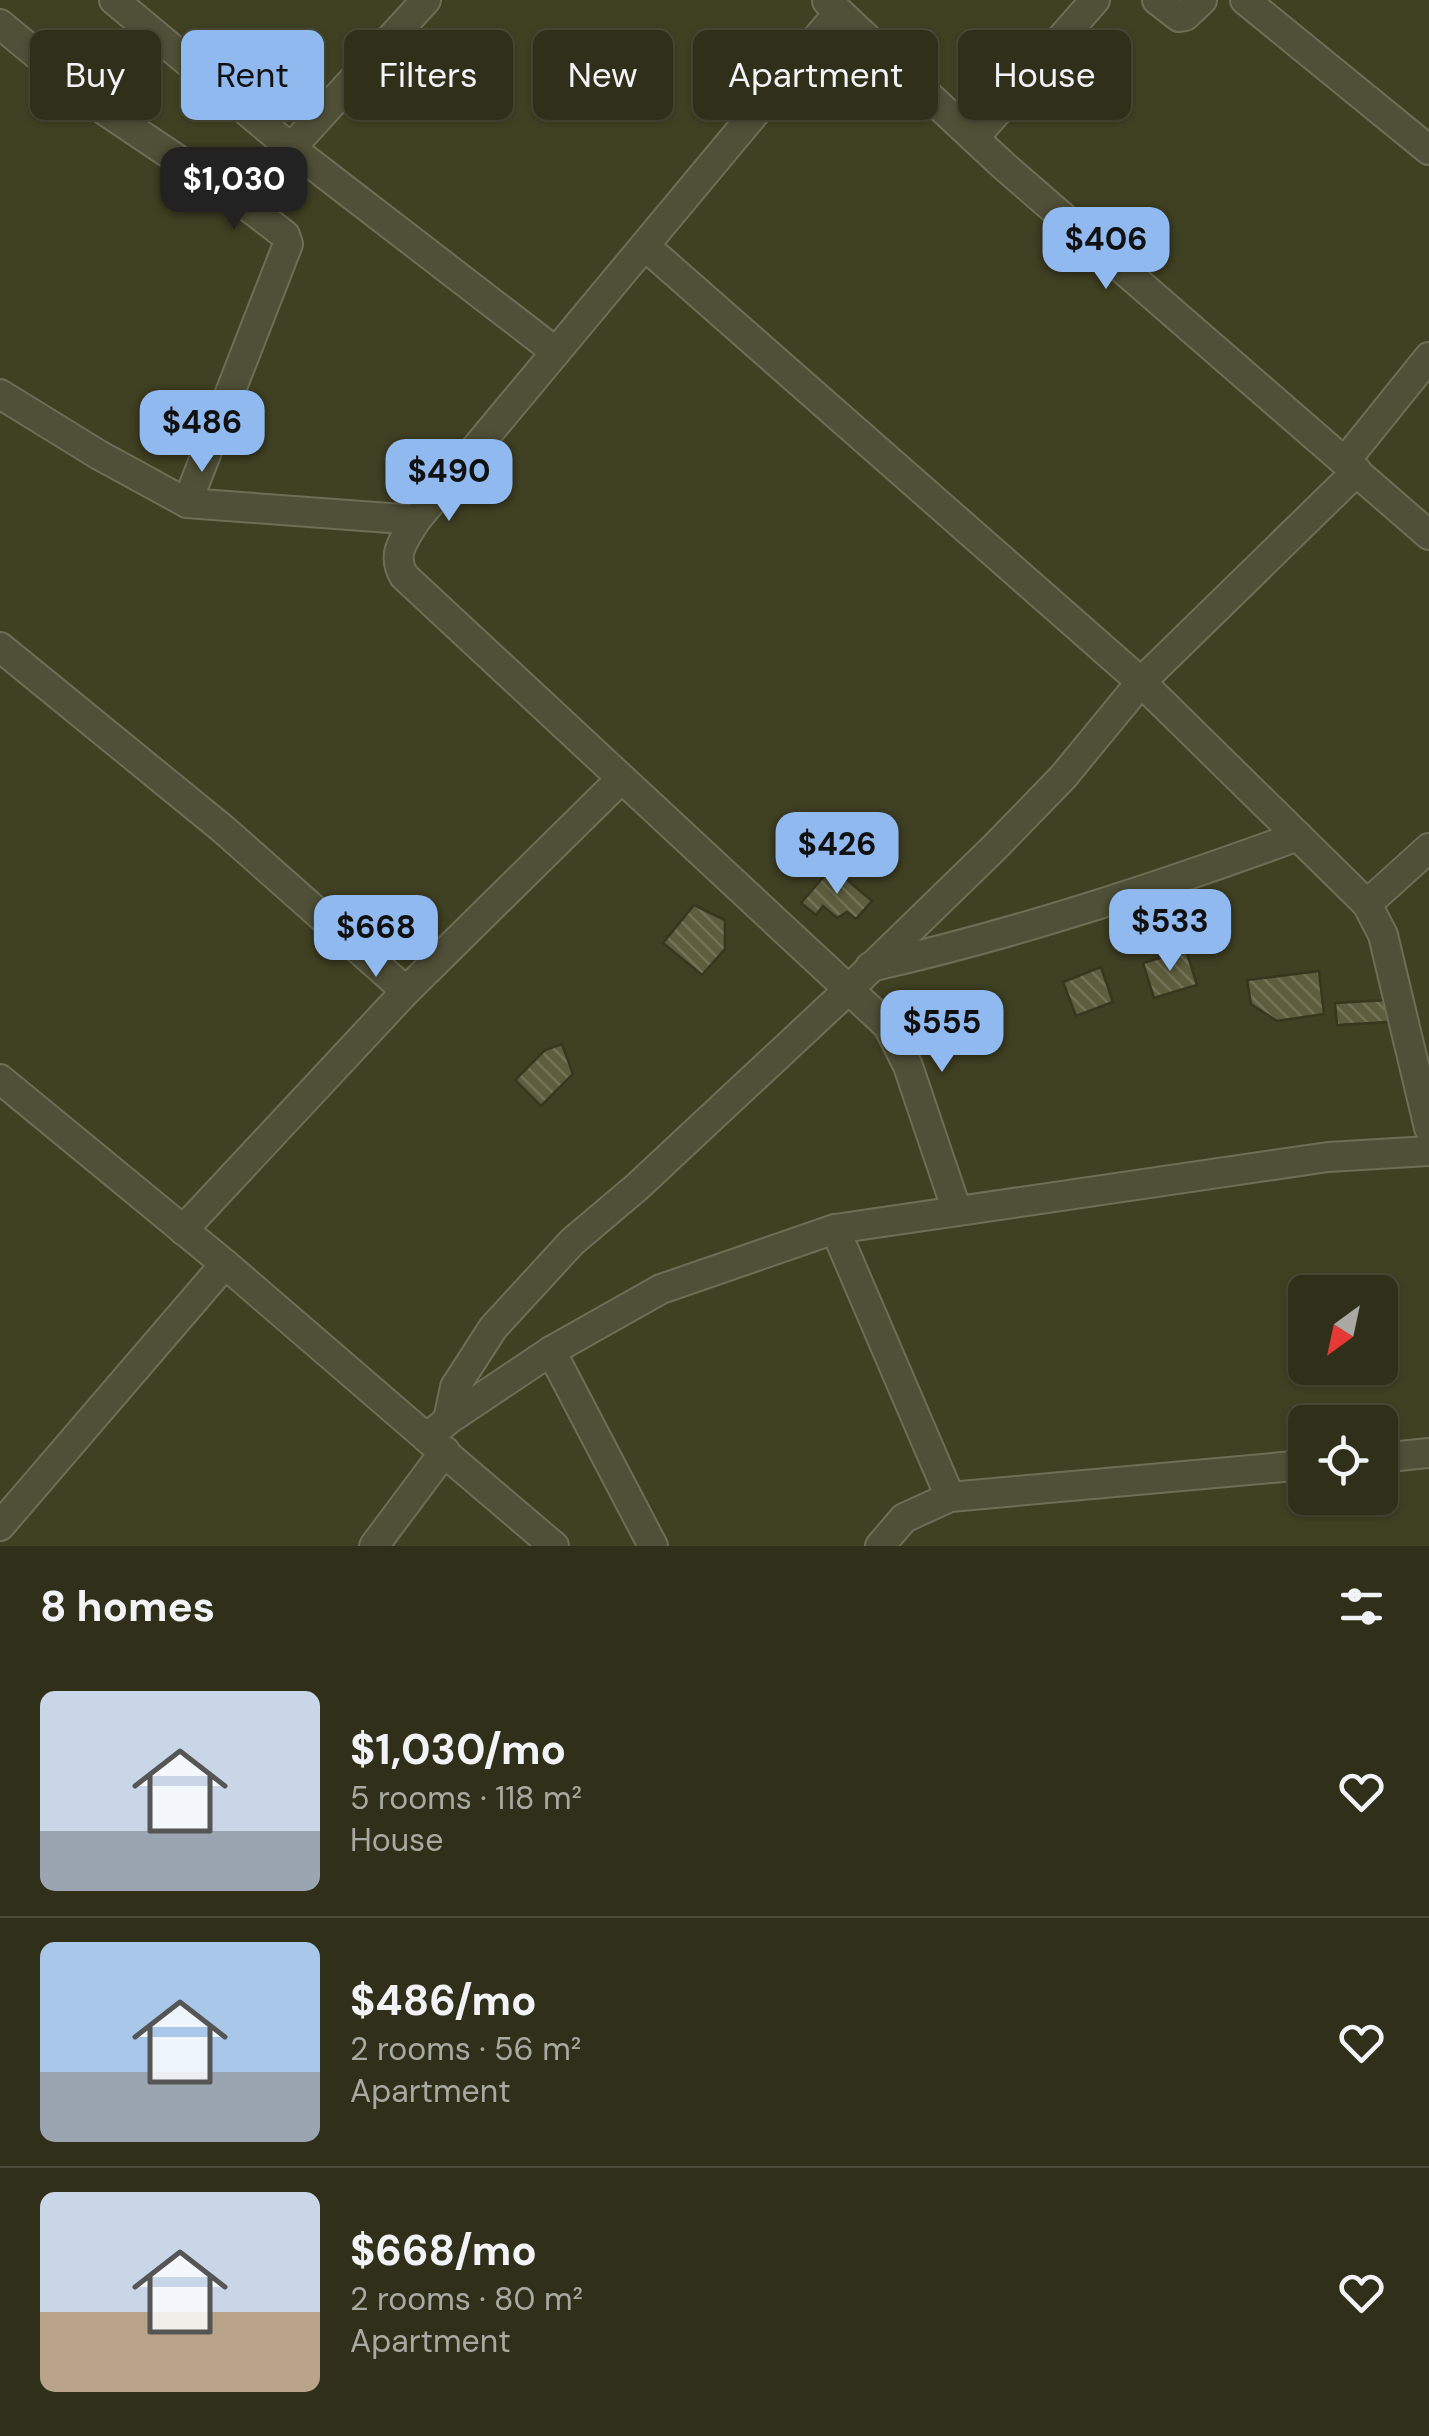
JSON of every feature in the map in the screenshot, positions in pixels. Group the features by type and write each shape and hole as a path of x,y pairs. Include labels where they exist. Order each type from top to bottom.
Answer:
{"street":[{"path":"114,0 292,148 556,352"},
{"path":"250,208 292,148 426,0"},
{"path":"974,138 1096,0"},
{"path":"1157,0 1179,17 1202,0"},
{"path":"1245,0 1429,150"},
{"path":"956,1211 908,1066 888,1026 404,576 396,563 398,550 416,520 645,246 833,6 974,138 1429,535"},
{"path":"0,24 104,110 285,235 288,244 187,503"},
{"path":"645,246 1140,682 1367,904 1383,935 1429,1128"},
{"path":"374,1546 436,1445 448,1420 454,1386 493,1328 572,1242 847,991 1063,777 1140,682 1351,466 1429,356"},
{"path":"0,394 187,503 416,520"},
{"path":"0,647 223,829 406,991"},
{"path":"183,1230 406,991 620,780"},
{"path":"868,968 974,943 1205,870 1298,836"},
{"path":"1367,904 1429,848"},
{"path":"0,1080 225,1264 554,1546"},
{"path":"448,1420 552,1351 662,1289 835,1230 1328,1157 1429,1151"},
{"path":"835,1230 950,1496"},
{"path":"0,1526 225,1264"},
{"path":"552,1351 653,1546"},
{"path":"1398,1457 1429,1454"},
{"path":"880,1546 904,1518 950,1496 1288,1466"}],"building":[{"path":"832,867 872,901 856,919 847,912 837,918 823,906 816,915 801,903"},
{"path":"694,905 725,920 725,949 702,975 663,943"},
{"path":"1186,950 1197,985 1154,998 1143,963"},
{"path":"1101,967 1113,1002 1076,1016 1063,982"},
{"path":"1319,971 1324,1014 1277,1021 1251,1004 1247,980"},
{"path":"1387,1000 1389,1022 1337,1025 1335,1003"},
{"path":"562,1044 573,1074 541,1106 515,1080 545,1050"}]}
